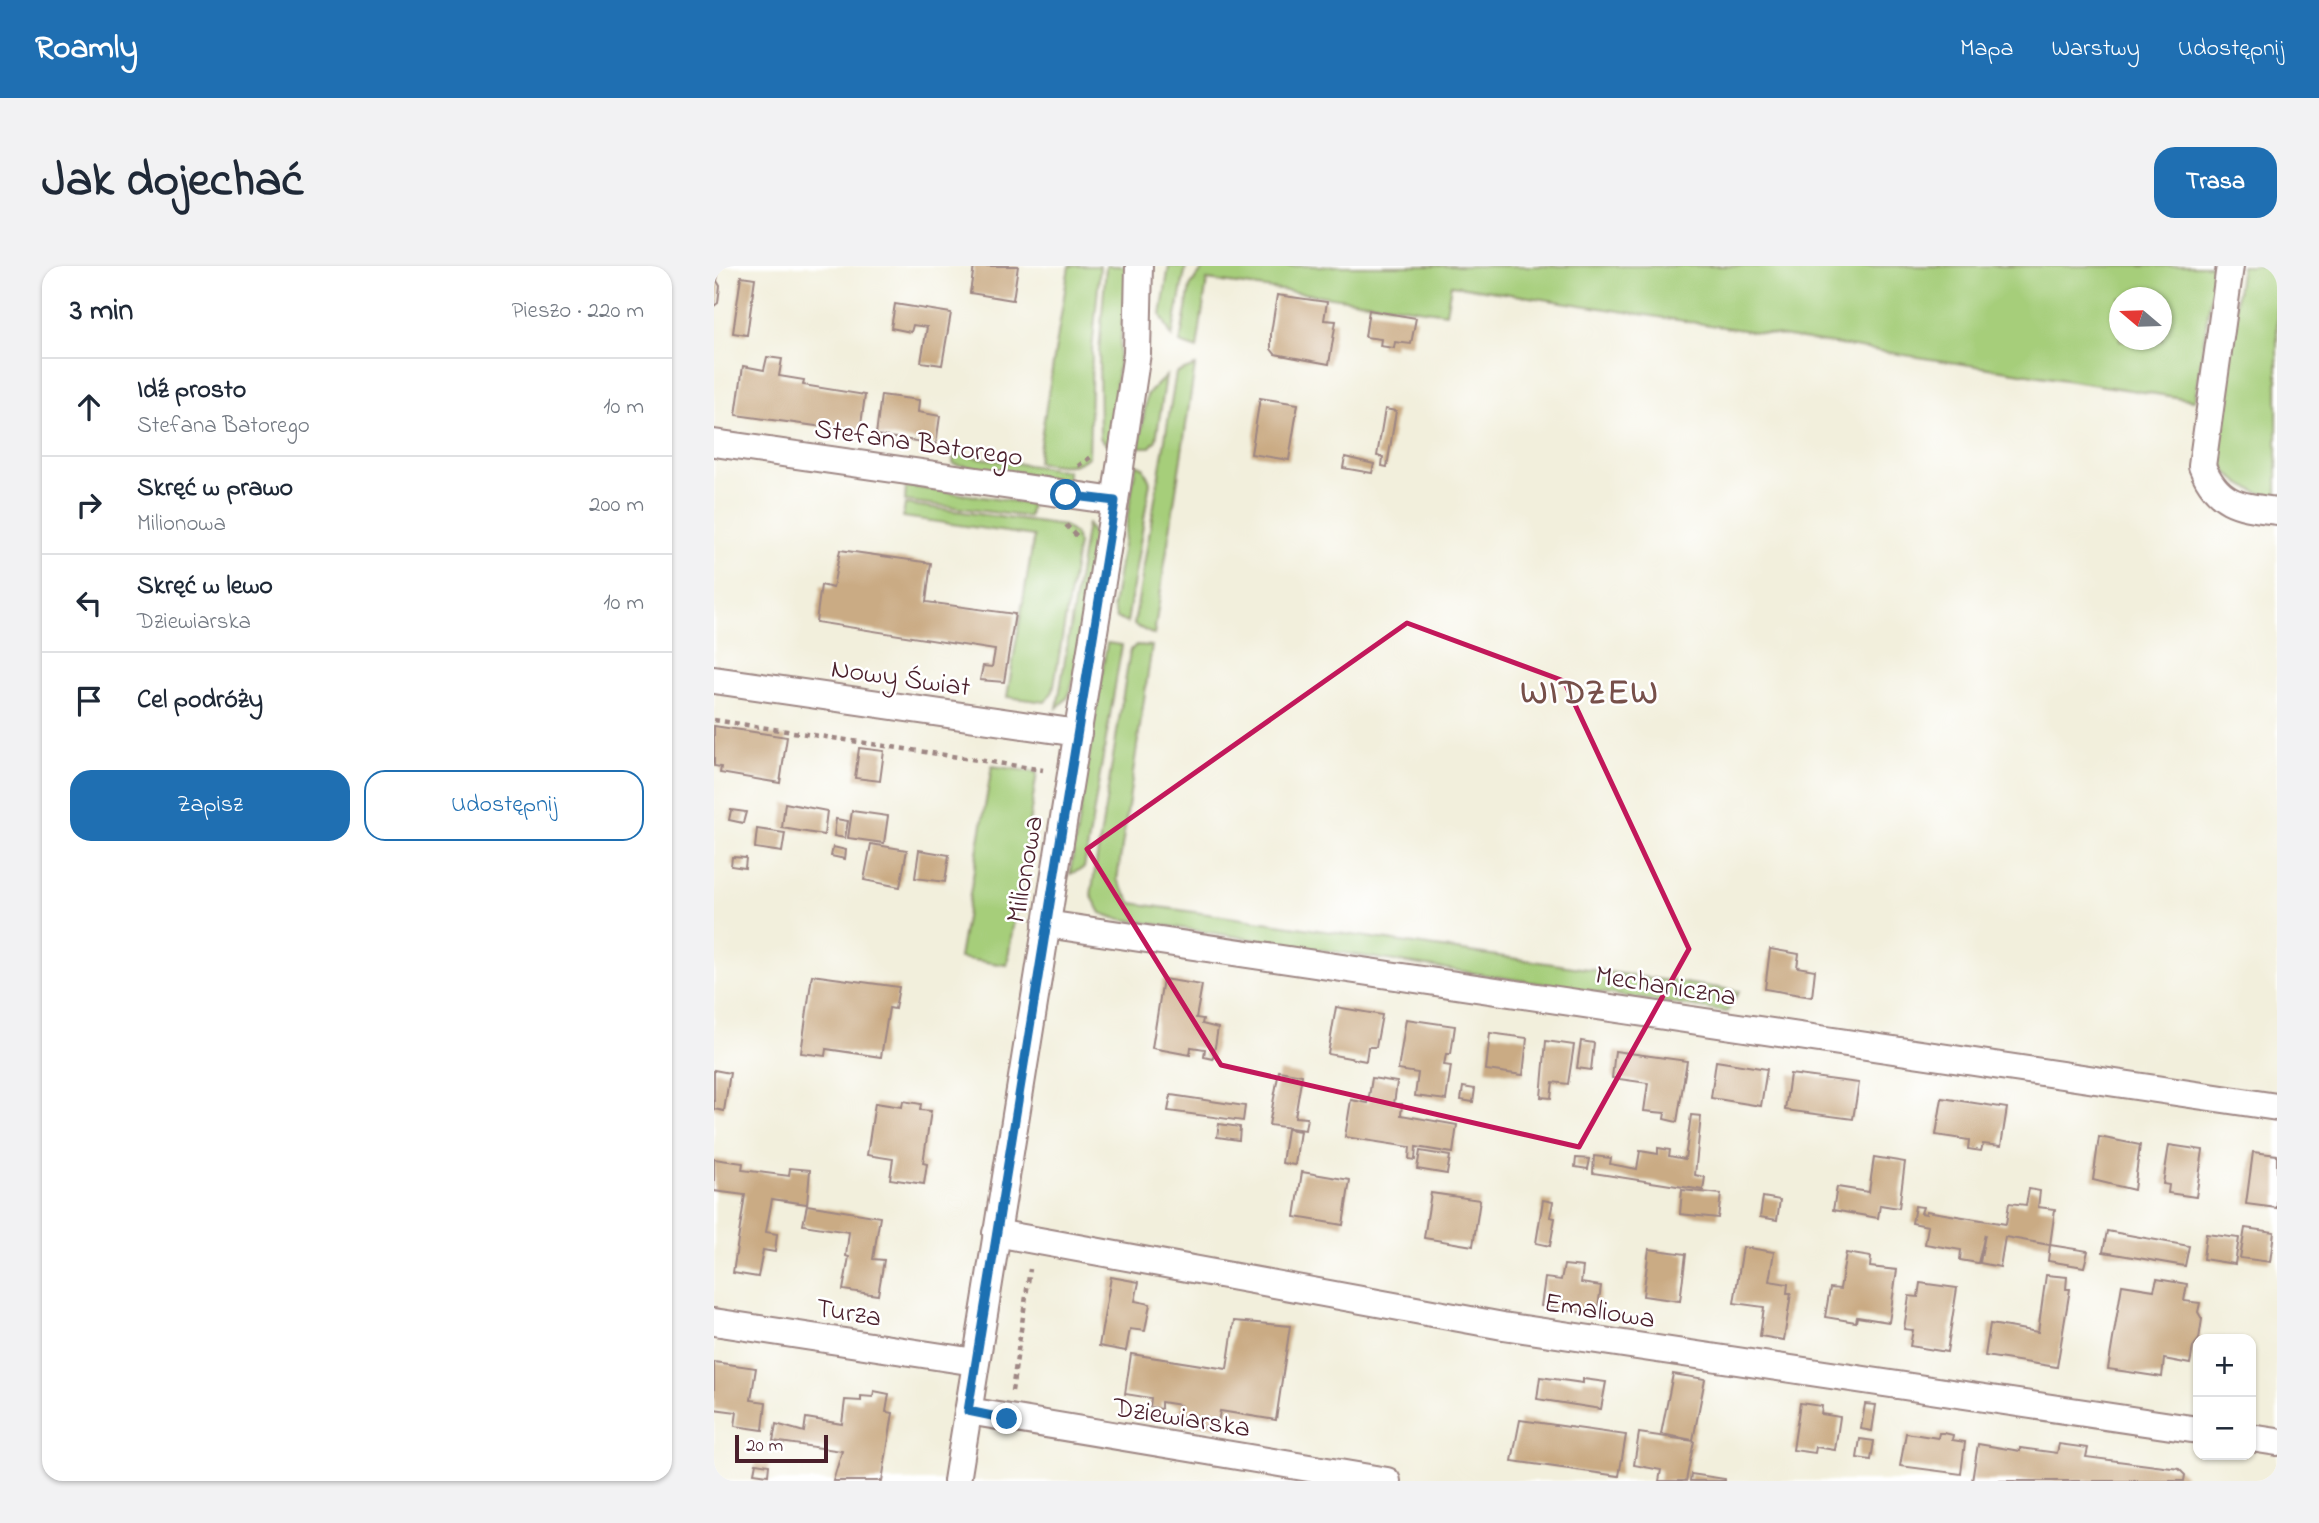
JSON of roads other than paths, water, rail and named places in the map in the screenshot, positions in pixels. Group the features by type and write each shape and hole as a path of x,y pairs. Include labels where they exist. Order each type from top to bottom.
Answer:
{"street":[{"name":"Milionowa","path":"957,1481 1115,501 1137,353 1139,266"},
{"path":"2230,266 2202,466 2210,486 2224,499 2245,506 2277,511"},
{"name":"Stefana Batorego","path":"714,443 1115,501"},
{"name":"Nowy Świat","path":"714,680 1078,733"},
{"name":"Mechaniczna","path":"1046,924 2277,1107"},
{"name":"Emaliowa","path":"996,1233 1503,1326 2193,1429"},
{"name":"Turza","path":"714,1322 975,1362"},
{"name":"Dziewiarska","path":"968,1411 1387,1481"},
{"path":"2256,1439 2277,1442"}],"district":[{"name":"WIDZEW","path":"1590,691"}]}
